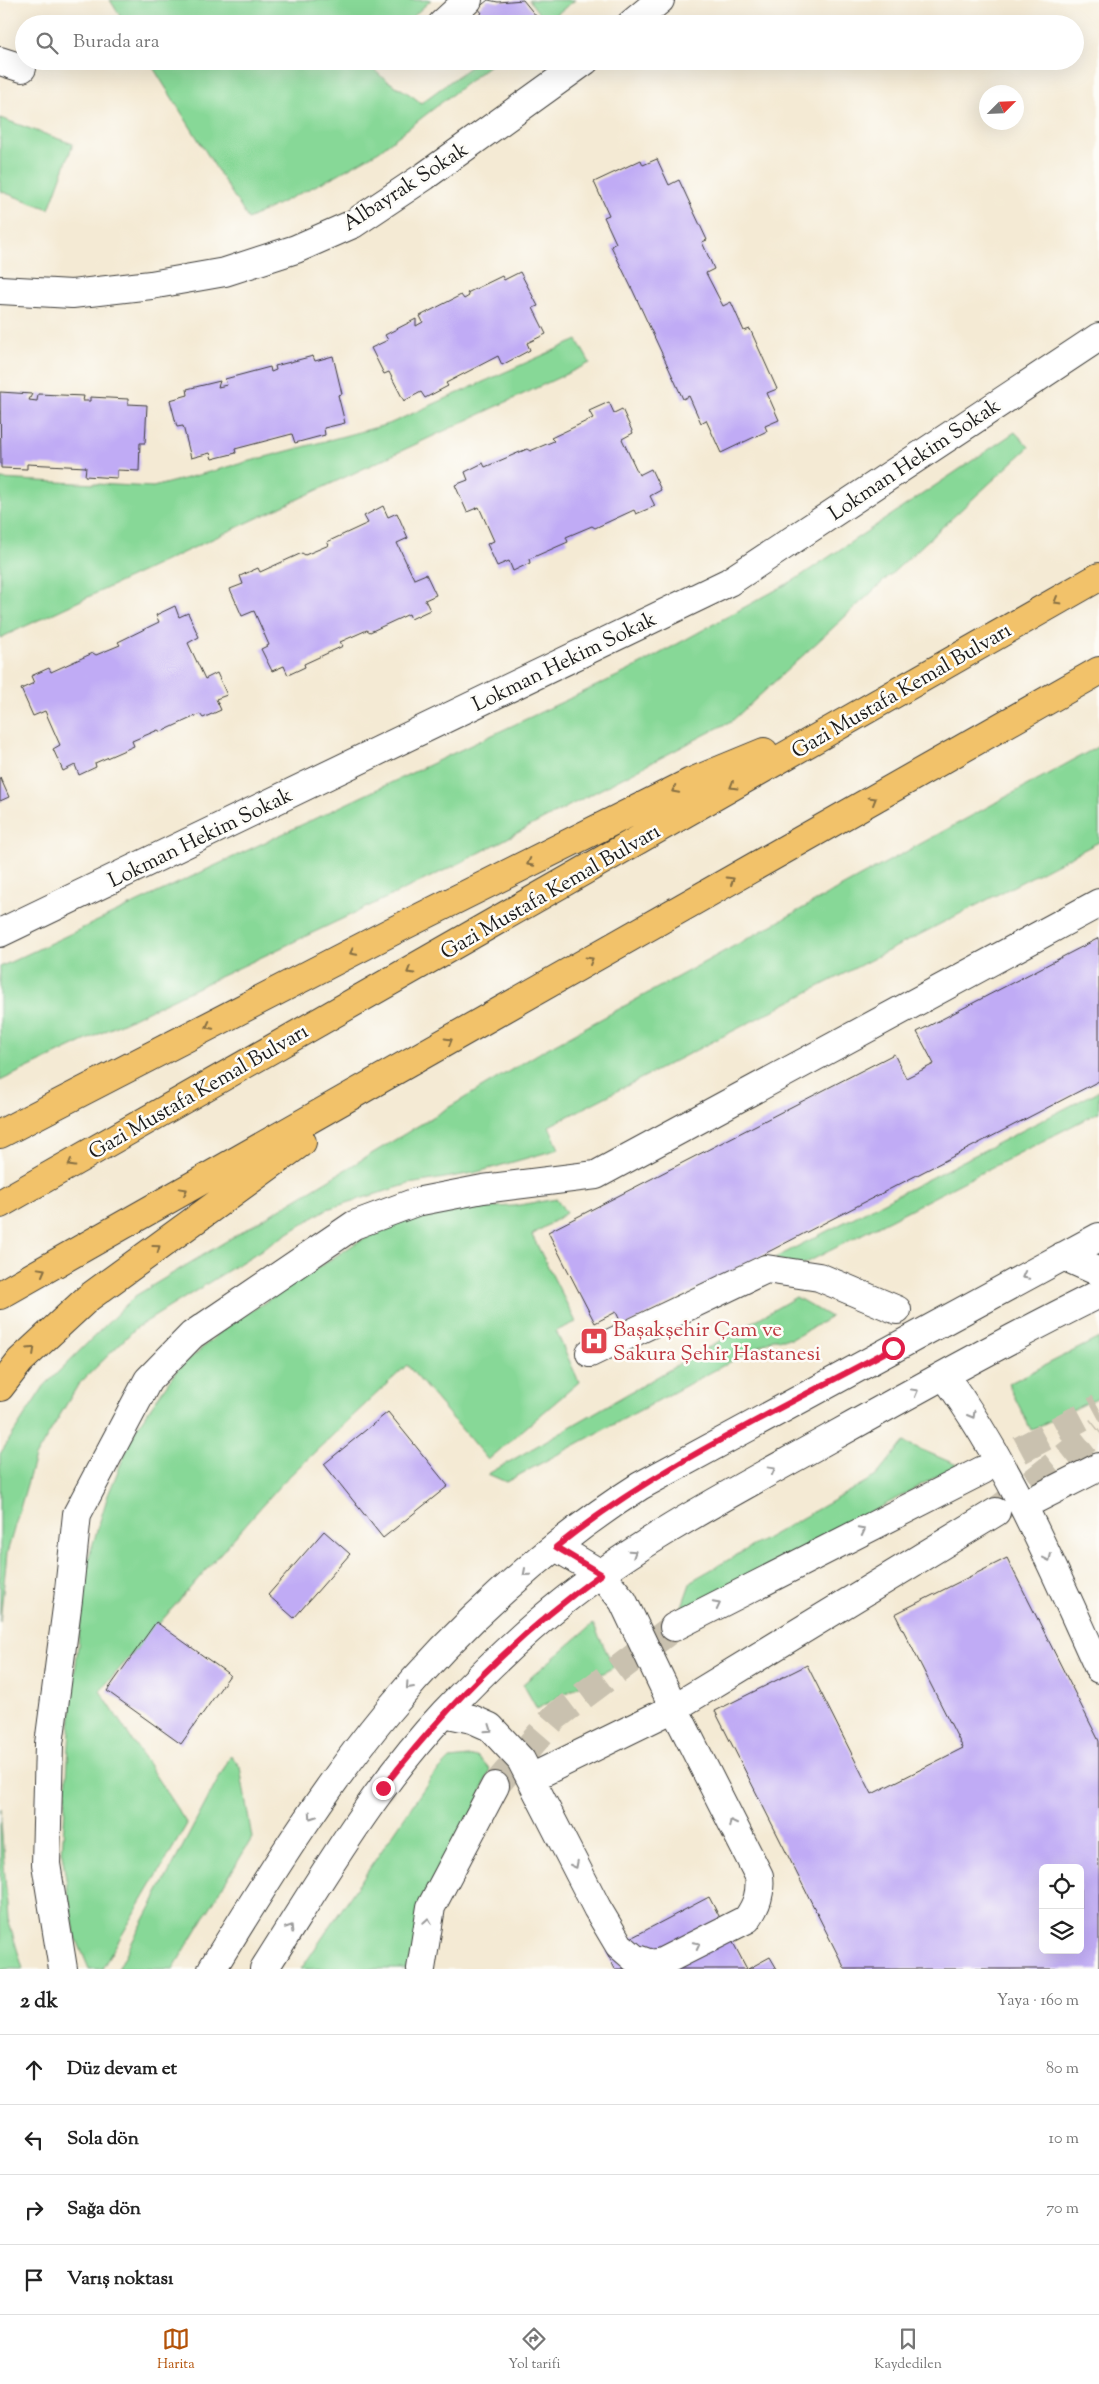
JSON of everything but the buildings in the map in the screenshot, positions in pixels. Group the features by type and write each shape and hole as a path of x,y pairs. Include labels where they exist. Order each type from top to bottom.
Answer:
{"highway":[{"name":"Gazi Mustafa Kemal Bulvarı","path":"0,1204 1099,577"},
{"path":"0,1295 1099,671"},
{"path":"0,1134 382,937 691,782 865,711"},
{"path":"0,1387 20,1361 88,1298 407,1065"}],"street":[{"path":"452,15 468,0"},
{"name":"Albayrak Sokak","path":"0,290 72,294 151,286 225,272 296,249 354,224 425,176 572,70"},
{"name":"Lokman Hekim Sokak","path":"0,933 729,582 1099,337"},
{"path":"63,1969 46,1864 48,1744 68,1600 77,1514 148,1380 192,1335 354,1225 416,1202 483,1189 596,1175 1099,903"},
{"path":"212,1969 350,1760 387,1712 462,1632 556,1547 613,1503 656,1477 1099,1237"},
{"path":"1063,1256 1099,1272"},
{"path":"590,1353 766,1270 819,1277 897,1310"},
{"path":"264,1969 383,1788 444,1713 515,1642 565,1600 601,1574 692,1517 944,1375 1099,1294"},
{"path":"944,1375 966,1405 1024,1505 1099,1669"},
{"path":"1024,1505 1099,1467"},
{"path":"674,1627 983,1470"},
{"path":"531,1778 674,1708 996,1512"},
{"path":"444,1713 472,1719 490,1727 521,1760 597,1908 619,1945 634,1958 651,1964 662,1962 747,1919 756,1907 760,1890 759,1876 674,1708 623,1601 601,1574 556,1547"},
{"path":"421,1969 430,1907 495,1786"}],"green space":[{"path":"110,0 431,0 415,15 119,15"},
{"path":"529,0 575,0 556,15 540,15"},
{"path":"155,70 375,70 382,77 421,103 466,70 483,70 379,151 333,177 248,219"},
{"path":"0,118 73,144 49,209 0,191"},
{"path":"577,340 590,363 0,638 0,479 153,487 389,424"},
{"path":"1015,432 1029,447 733,720 458,864 0,1081 0,967 628,671 796,579"},
{"path":"1099,746 1099,842 549,1126 559,1149 474,1173 409,1184 327,1209 136,1328 78,1385 35,1457 7,1553 0,1622 0,1454 44,1386 135,1296 546,1049"},
{"path":"1099,1091 1099,1112 802,1265 773,1259"},
{"path":"557,1199 566,1213 532,1235 576,1322 556,1331 579,1382 488,1460 407,1365 282,1483 100,1691 187,1824 102,1969 89,1969 75,1935 62,1854 72,1700 87,1563 108,1495 135,1430 177,1370 225,1328 356,1243 421,1211 513,1206"},
{"path":"796,1297 831,1317 792,1339 773,1339 506,1482 488,1474"},
{"path":"1099,1338 1099,1397 1031,1430 1008,1384"},
{"path":"904,1442 957,1465 677,1620 691,1581 876,1476"},
{"path":"593,1624 614,1667 537,1709 523,1684"},
{"path":"231,1755 240,1767 252,1838 173,1969 118,1969"},
{"path":"477,1756 490,1770 412,1969 301,1969 431,1778 450,1759"},
{"path":"0,1808 8,1919 23,1969 0,1969"}],"tunnel":[{"path":"983,1470 1099,1408"},
{"path":"999,1509 1099,1430"},
{"path":"495,1786 555,1717 674,1627"}],"place":[{"name":"Başakşehir Çam ve Sakura Şehir Hastanesi","path":"594,1341"}],"route":[{"path":"383,1788 444,1713 486,1670 515,1642 565,1600 601,1574 556,1547 588,1521 640,1486 893,1348"}]}
